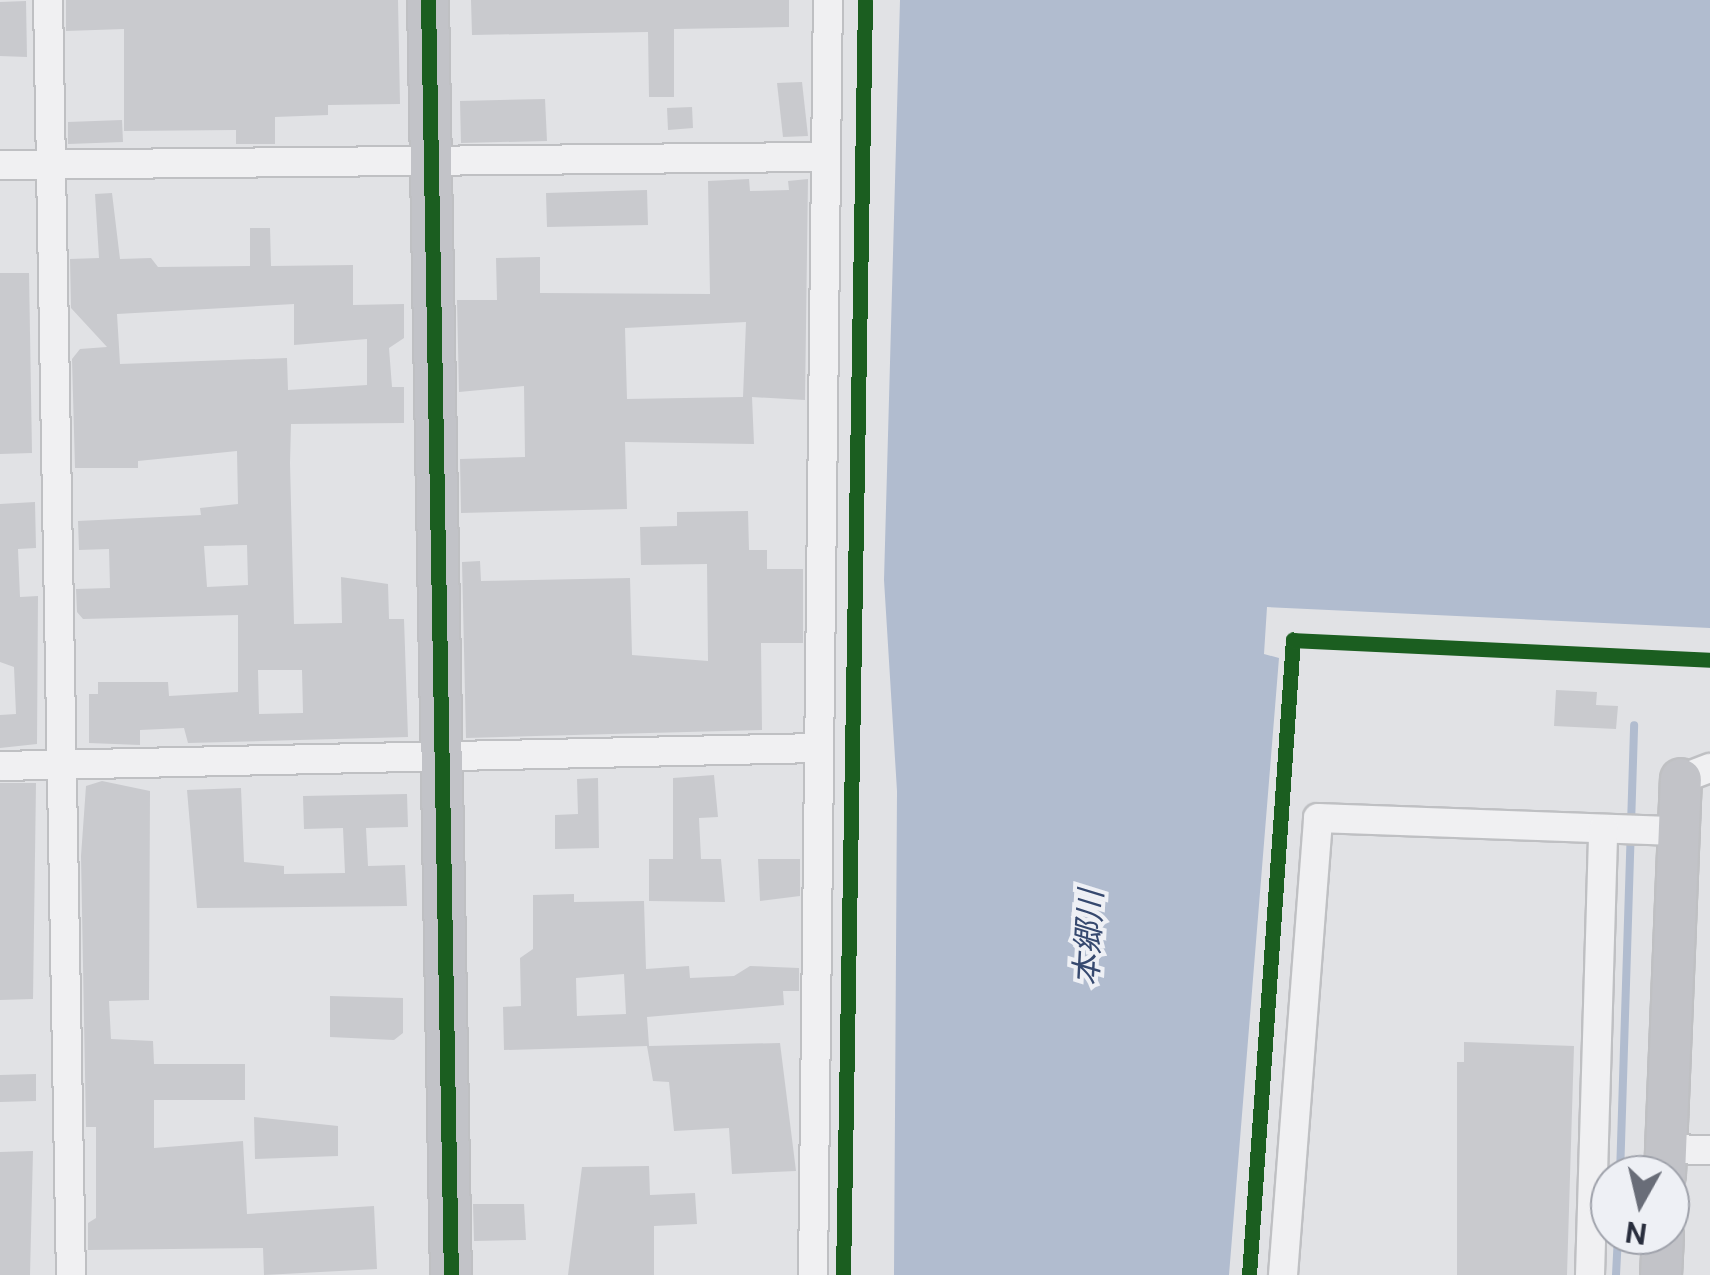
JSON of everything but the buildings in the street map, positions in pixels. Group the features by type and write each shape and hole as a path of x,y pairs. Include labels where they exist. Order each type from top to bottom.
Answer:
{"street":[{"path":"48,0 71,1275"},
{"path":"428,0 451,1275"},
{"path":"813,1275 828,0"},
{"path":"0,164 824,157"},
{"path":"0,766 818,748"},
{"path":"1666,1155 1676,831 1696,774"},
{"path":"1283,1275 1318,818 1676,831"},
{"path":"1590,1275 1603,829"}],"water":[{"name":"本郷川","path":"900,0 1710,0 1710,628 1267,607 1264,654 1279,658 1229,1275 894,1275 897,791 884,580"}],"waterway":[{"path":"1621,1155 1634,725"},
{"path":"1616,1275 1617,1255"}],"cycle path":[{"path":"428,0 451,1275"},
{"path":"843,1275 865,0"},
{"path":"1249,1275 1293,640 1710,660"}]}
